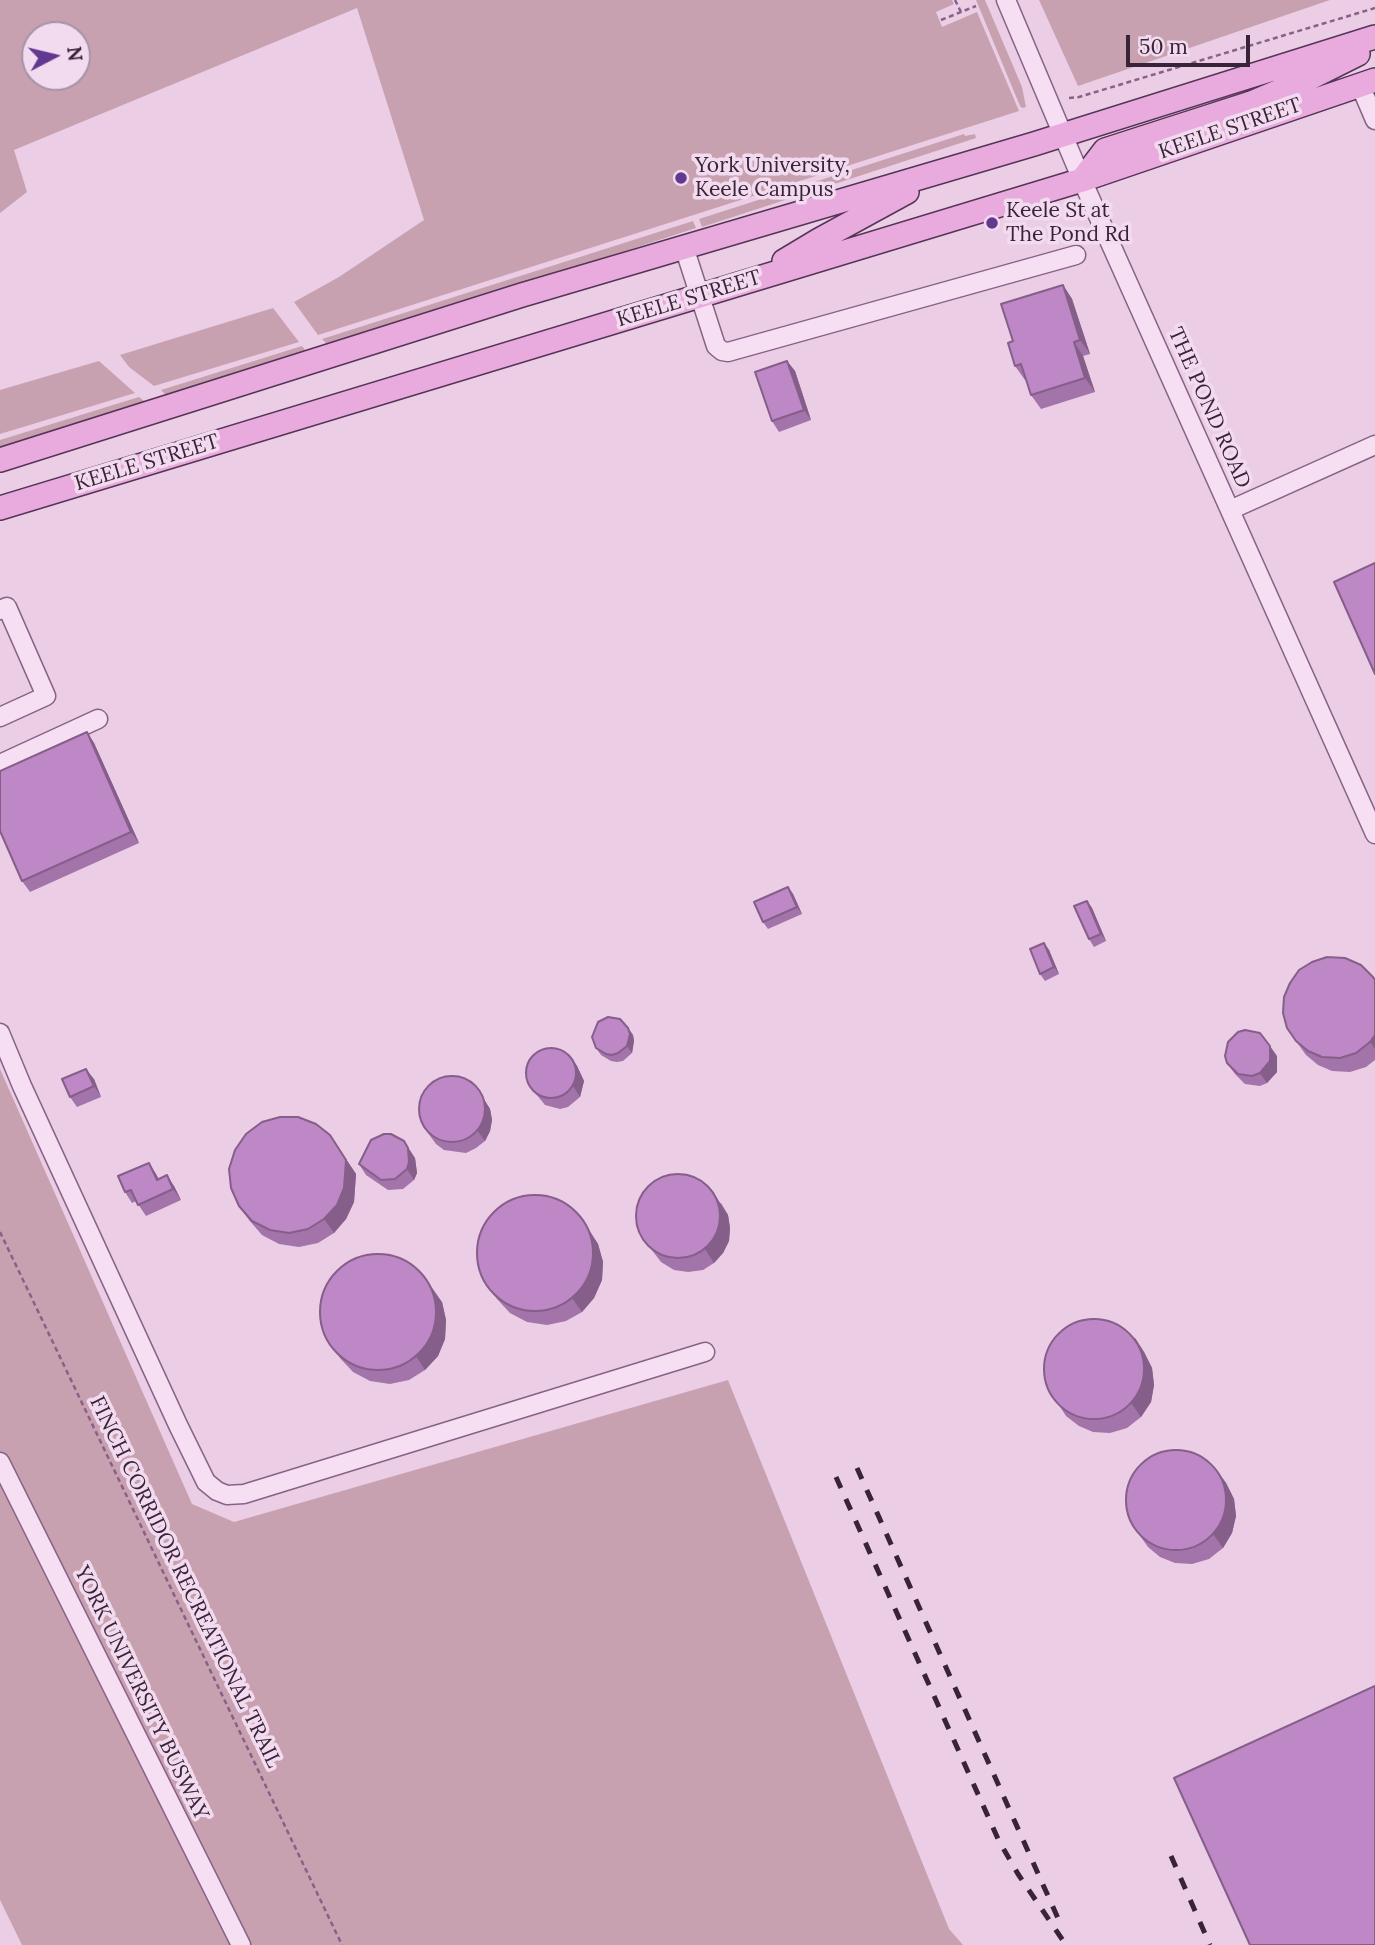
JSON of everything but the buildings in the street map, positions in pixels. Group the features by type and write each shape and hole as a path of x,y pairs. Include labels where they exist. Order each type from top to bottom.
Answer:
{"main road":[{"name":"KEELE STREET","path":"0,460 522,295 1063,135 1375,37"},
{"path":"1082,180 1105,150 1251,103 1310,78 1375,45"},
{"name":"KEELE STREET","path":"0,508 1082,180 1367,82"},
{"path":"757,278 902,194 1038,152 1063,135"}],"street":[{"name":"THE POND ROAD","path":"1006,0 1082,180 1375,834"},
{"path":"1367,82 1375,120"},
{"path":"684,247 716,346 728,352 1076,255"},
{"path":"1230,510 1375,444"},
{"path":"0,610 7,607 46,696 0,717"},
{"path":"0,764 98,719"},
{"path":"0,1032 22,1086 178,1425 206,1482 217,1491 227,1495 244,1494 705,1352"},
{"name":"YORK UNIVERSITY BUSWAY","path":"0,1462 241,1945"}],"path":[{"path":"956,0 961,12"},
{"path":"941,20 976,6"},
{"path":"1069,98 1375,8"},
{"name":"FINCH CORRIDOR RECREATIONAL TRAIL","path":"0,1233 342,1945"}],"shaded area":[{"path":"0,0 952,0 954,4 936,12 942,27 977,12 1019,111 318,335 294,302 339,277 424,220 357,8 14,150 27,192 0,213"},
{"path":"976,0 985,0 1022,87 1026,107 1020,106"},
{"path":"1039,0 1330,0 1078,86"},
{"path":"964,134 975,134 976,138 702,227 699,219"},
{"path":"693,221 696,228 330,347 322,339"},
{"path":"273,308 299,342 154,386 129,367 120,355"},
{"path":"302,346 309,355 168,397 161,390"},
{"path":"99,361 135,393 0,434 0,390"},
{"path":"139,397 148,404 0,450 0,440"},
{"path":"0,1069 192,1504 234,1522 728,1380 949,1929 963,1945 22,1945 0,1900"}],"railway":[{"path":"857,1468 1061,1925"},
{"path":"836,1477 999,1841 1066,1945"},
{"path":"1171,1856 1210,1945"}],"place":[{"name":"York University, Keele Campus","path":"681,178"},
{"name":"Keele St at The Pond Rd","path":"992,223"}]}
